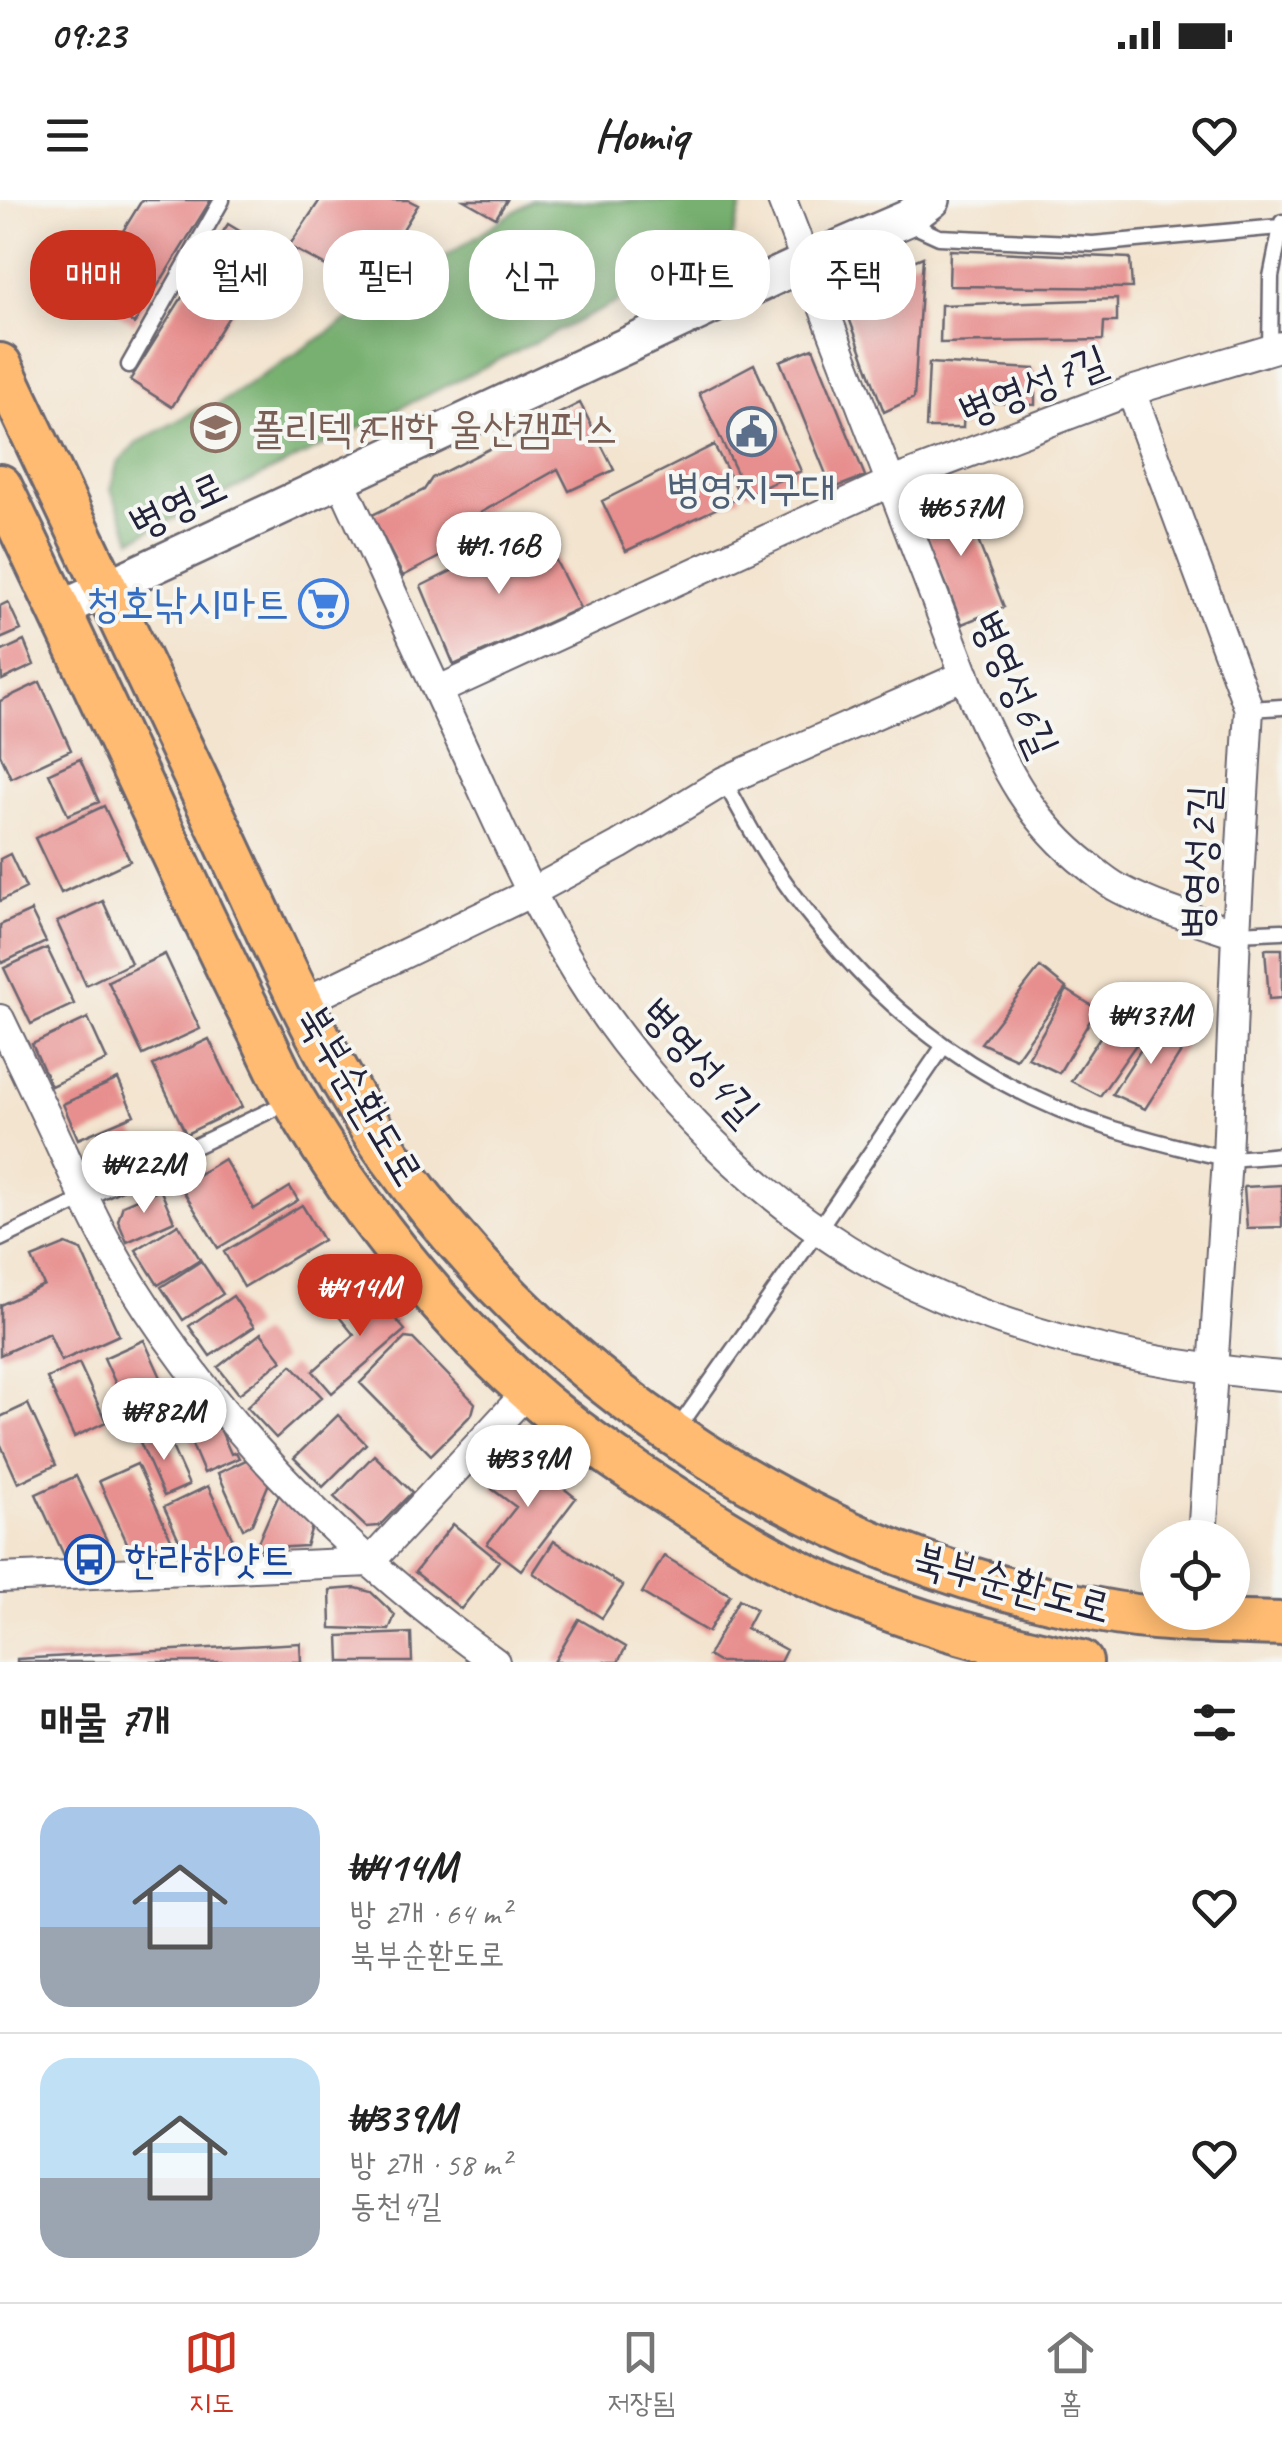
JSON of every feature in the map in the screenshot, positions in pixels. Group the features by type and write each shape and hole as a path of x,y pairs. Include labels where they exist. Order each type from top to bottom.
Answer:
{"main road":[{"name":"북부순환도로","path":"0,365 337,1072 388,1153 441,1223 497,1286 599,1380 672,1435 824,1521 946,1570 1102,1611 1140,1613"},
{"name":"북부순환도로","path":"4,504 59,610 228,971 293,1099 399,1255 464,1328 528,1390 646,1480 732,1536 808,1576 932,1624 1080,1662"},
{"name":"북부순환도로","path":"1250,1621 1282,1624"}],"street":[{"name":"병영성6길","path":"782,200 794,230"},
{"name":"병영로","path":"875,230 920,209"},
{"name":"병영로","path":"59,610 790,269"},
{"name":"병영성6길","path":"828,320 965,675 999,757 1020,794 1078,858 1116,887 1158,907 1236,933"},
{"name":"병영성7길","path":"437,691 890,482 1131,391 1276,348"},
{"name":"병영성2길","path":"1131,391 1249,709 1227,1158 1203,1520"},
{"name":"병영성4길","path":"340,479 530,893 588,992 629,1050 684,1114 750,1176 818,1230 910,1284 1018,1327 1093,1347 1212,1370 1282,1376"},
{"path":"302,1003 530,893 724,781 965,675"},
{"path":"0,1018 108,1244 173,1346 268,1461 370,1562 437,1621 495,1662"},
{"path":"0,1578 370,1562 528,1390"}],"lane":[{"path":"129,365 222,200"},
{"path":"920,209 917,228 939,236 1093,244 1281,224 1271,277 1276,348"},
{"path":"1249,709 1282,708"},
{"path":"724,781 771,863 832,945 902,1014 982,1073 1090,1121 1157,1142 1227,1158 1282,1156"},
{"name":"병영성6길","path":"1236,933 1282,932"},
{"path":"672,1435 943,1046"},
{"path":"0,1239 293,1099"}],"green space":[{"path":"532,200 743,200 735,230 615,230 615,303 595,313 595,230 486,230"},
{"path":"469,241 469,320 580,320 132,539 111,490 117,464 137,443 199,409 214,407 348,320 449,320 449,254"}],"building":[{"path":"142,200 211,200 192,230 176,230 176,256 156,289 156,230 124,230"},
{"path":"320,200 408,200 418,205 403,230 323,230 323,264 303,254 303,230 300,230"},
{"path":"464,200 507,200 496,218"},
{"path":"950,250 1130,258 1132,288 949,286"},
{"path":"923,257 914,398 884,412 850,320 916,320 916,260"},
{"path":"1117,299 1117,322 1104,322 1103,340 940,343 941,305"},
{"path":"176,307 176,320 227,320 172,407 130,380"},
{"path":"813,348 865,476 832,489 780,361"},
{"path":"929,363 1035,369 1035,405 964,401 963,428 926,428"},
{"name":"병영지구대","path":"754,364 801,471 747,494 699,393"},
{"path":"580,403 614,470 569,491 558,469 450,530 458,547 403,576 372,515 424,490 432,478"},
{"path":"714,445 741,497 626,551 602,501"},
{"path":"960,495 1004,607 962,624 917,512"},
{"path":"539,528 580,608 454,665 421,586"},
{"path":"8,602 21,630 0,639 0,606"},
{"path":"24,641 34,665 2,680 0,652"},
{"path":"40,682 71,750 11,778 0,754 0,701"},
{"path":"80,759 99,802 68,815 49,773"},
{"path":"104,806 130,861 61,893 35,838"},
{"path":"10,854 26,888 0,901 0,859"},
{"path":"103,901 131,963 86,985 57,922"},
{"path":"31,911 46,942 2,963 0,925"},
{"path":"47,948 74,1004 31,1024 4,968"},
{"path":"1265,949 1282,949 1282,998 1269,999"},
{"path":"165,954 200,1029 143,1055 108,981"},
{"path":"1040,967 1066,988 1016,1059 981,1043"},
{"path":"1067,990 1097,1009 1059,1073 1028,1058"},
{"path":"1118,1010 1149,1026 1100,1096 1071,1081"},
{"path":"88,1018 107,1060 51,1086 32,1044"},
{"path":"1158,1023 1188,1041 1145,1109 1112,1094"},
{"path":"209,1039 242,1107 186,1134 153,1065"},
{"path":"118,1079 134,1115 78,1139 63,1104"},
{"path":"133,1129 142,1148 117,1160 108,1141"},
{"path":"224,1159 254,1209 290,1187 298,1200 218,1248 180,1186"},
{"path":"1282,1185 1282,1227 1247,1228 1244,1187"},
{"path":"160,1189 174,1221 127,1242 118,1221 123,1205"},
{"path":"302,1205 323,1240 244,1287 224,1252"},
{"path":"178,1224 200,1259 158,1285 136,1250"},
{"path":"66,1244 81,1250 119,1335 61,1361 49,1333 0,1355 0,1305 44,1285 32,1258"},
{"path":"201,1261 223,1294 183,1320 161,1287"},
{"path":"367,1286 405,1330 332,1393 313,1371 354,1335 336,1313"},
{"path":"233,1296 254,1327 210,1356 189,1326"},
{"path":"261,1333 282,1360 239,1394 218,1367"},
{"path":"405,1338 413,1339 475,1403 472,1414 431,1455 360,1383"},
{"path":"144,1340 168,1393 128,1411 104,1358"},
{"path":"79,1363 106,1422 74,1437 47,1378"},
{"path":"292,1365 322,1397 276,1438 247,1407"},
{"path":"28,1404 56,1465 18,1483 0,1443 0,1417"},
{"path":"203,1409 212,1429 219,1426 231,1454 236,1452 239,1458 204,1473 181,1419"},
{"path":"338,1415 366,1444 323,1487 294,1458"},
{"path":"164,1429 189,1485 164,1496 139,1440"},
{"path":"519,1453 576,1498 521,1570 487,1544 516,1507 492,1489"},
{"path":"374,1455 412,1492 379,1526 366,1527 334,1497"},
{"path":"248,1459 269,1483 252,1524 243,1529 218,1473"},
{"path":"137,1464 171,1539 133,1556 99,1481"},
{"path":"76,1476 108,1543 67,1562 36,1494"},
{"path":"208,1486 238,1550 185,1553 164,1507"},
{"path":"280,1492 312,1526 306,1546 255,1549"},
{"path":"453,1524 499,1561 461,1609 415,1572"},
{"path":"554,1541 623,1586 602,1618 533,1573"},
{"path":"664,1556 730,1595 708,1632 642,1593"},
{"path":"356,1588 371,1592 395,1615 389,1630 331,1628 330,1590"},
{"path":"739,1599 756,1609 746,1628 786,1650 780,1662 718,1662 708,1656"},
{"path":"579,1619 626,1647 618,1662 554,1662"},
{"path":"411,1633 412,1662 340,1662 339,1636"},
{"path":"300,1643 301,1662 17,1662 17,1659"}],"place":[{"name":"폴리텍7대학 울산캠퍼스","path":"216,428"},
{"name":"병영지구대","path":"751,432"},
{"name":"청호낚시마트","path":"324,603"},
{"name":"한라하얏트","path":"90,1559"}]}
